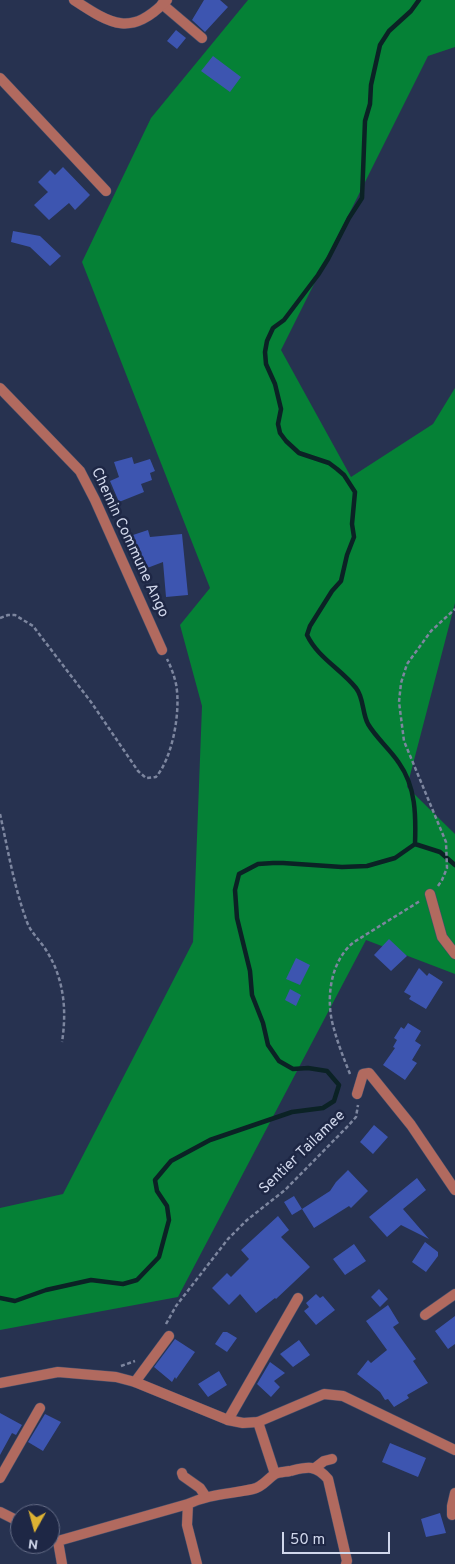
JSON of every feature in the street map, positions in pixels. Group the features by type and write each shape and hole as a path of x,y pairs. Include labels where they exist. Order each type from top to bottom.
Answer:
{"street":[{"path":"74,0 94,13 112,22 121,24 131,24 147,17 164,2 202,38"},
{"path":"0,78 106,191"},
{"name":"Chemin Commune Ango","path":"0,388 80,471 95,500 162,650"},
{"path":"430,894 442,937 455,954"},
{"path":"357,1094 363,1074 369,1072 411,1125 455,1190"},
{"path":"425,1315 455,1294"},
{"path":"228,1420 298,1298"},
{"path":"135,1382 166,1332"},
{"path":"0,1383 58,1372 97,1374 135,1382 228,1420 243,1423 258,1422 324,1394 343,1396 455,1450"},
{"path":"0,1478 40,1408"},
{"path":"258,1422 275,1474"},
{"path":"315,1468 332,1458"},
{"path":"60,1537 188,1504 206,1497 255,1489 268,1482 275,1474 307,1467 315,1468 322,1472 328,1479 347,1561 346,1564"},
{"path":"182,1473 183,1476 200,1488 206,1497"},
{"path":"452,1516 455,1493"},
{"path":"188,1504 187,1524 197,1564"}],"path":[{"path":"430,894 442,880 447,868 446,842 404,741 399,702 400,683 407,664 431,631 455,609"},
{"path":"0,618 15,615 33,626 91,702 138,772 146,778 156,776 166,760 176,721 176,686 172,669 162,650"},
{"path":"0,814 17,894 28,925 47,950 59,977 66,1015 62,1042"},
{"name":"Sentier Tailamee","path":"166,1332 176,1306 228,1239 247,1220 285,1190 356,1117 358,1106 357,1094 333,1027 330,1000 335,970 345,949 430,894"},
{"path":"97,1374 141,1358"}],"green space":[{"path":"248,0 455,0 455,47 428,56 281,350 351,477 433,424 455,388 455,603 407,787 455,834 455,974 366,940 178,1297 0,1330 0,1208 63,1194 193,942 202,706 180,625 210,588 82,262 151,118"}],"building":[{"path":"204,0 220,0 228,7 205,32 192,20"},
{"path":"176,30 186,38 177,49 167,41"},
{"path":"213,56 241,77 230,92 201,71"},
{"path":"63,167 90,195 75,210 69,203 49,220 34,205 48,192 38,182 50,170 55,175"},
{"path":"13,231 40,236 61,256 50,266 30,247 11,242"},
{"path":"132,457 134,464 150,459 155,471 150,473 152,480 141,484 144,492 119,502 110,481 119,477 114,462"},
{"path":"148,530 150,537 182,534 188,595 166,597 163,562 142,570 130,536"},
{"path":"389,939 407,956 391,971 374,955"},
{"path":"296,958 310,965 300,985 286,979"},
{"path":"419,968 427,976 429,973 443,982 426,1009 409,999 411,996 404,992"},
{"path":"290,989 301,995 296,1006 285,1000"},
{"path":"408,1023 421,1031 415,1041 421,1045 412,1060 417,1063 405,1080 383,1065 395,1048 393,1047 397,1040 394,1038 401,1027 404,1029"},
{"path":"374,1125 388,1137 373,1154 360,1142"},
{"path":"348,1170 368,1191 351,1208 349,1206 314,1228 302,1209 330,1191"},
{"path":"417,1178 426,1190 403,1209 429,1239 401,1225 387,1237 369,1217"},
{"path":"294,1196 302,1209 292,1215 284,1202"},
{"path":"278,1216 289,1230 281,1237 310,1267 276,1299 256,1313 240,1294 229,1305 212,1288 227,1273 231,1277 249,1259 241,1250"},
{"path":"425,1242 438,1252 438,1256 426,1272 412,1262"},
{"path":"354,1244 366,1261 345,1275 333,1259"},
{"path":"379,1289 388,1299 380,1307 371,1297"},
{"path":"316,1294 320,1298 323,1296 335,1310 316,1325 304,1311 309,1307 306,1303"},
{"path":"388,1305 399,1323 393,1327 416,1359 413,1361 428,1383 407,1395 409,1398 394,1407 388,1399 385,1400 380,1392 357,1374 368,1360 371,1363 387,1350 366,1321"},
{"path":"455,1316 455,1344 448,1349 435,1331"},
{"path":"223,1332 227,1332 237,1338 227,1352 215,1344"},
{"path":"175,1339 195,1352 172,1382 154,1367"},
{"path":"299,1340 310,1355 293,1367 280,1354"},
{"path":"270,1362 285,1373 274,1381 280,1387 271,1397 257,1384"},
{"path":"219,1371 227,1385 208,1397 198,1384"},
{"path":"0,1413 22,1425 16,1435 12,1433 0,1455"},
{"path":"45,1414 61,1422 43,1451 28,1442"},
{"path":"390,1443 426,1458 418,1477 382,1462"},
{"path":"440,1513 446,1533 426,1537 421,1519"}],"waterway":[{"path":"0,1298 15,1301 46,1290 91,1280 123,1284 137,1280 159,1257 169,1220 167,1206 157,1191 155,1180 171,1161 210,1140 292,1112 323,1108 334,1101 339,1085 327,1071 308,1068 293,1069 279,1061 268,1045 263,1023 252,995 250,971 237,918 235,890 239,874 258,864 367,866 395,858 415,844 415,812 412,792 405,772 368,724 359,692 350,681 323,657 307,635 310,626 332,591 341,581 347,555 354,537 352,524 355,492 344,475 337,469 329,463 299,453 280,433 278,424 281,409 275,384 266,364 265,352 267,341 273,328 284,320 318,275 362,198 365,121 370,104 371,85 380,45 389,31 411,11 419,0"},
{"path":"415,844 440,852 455,865"}]}
